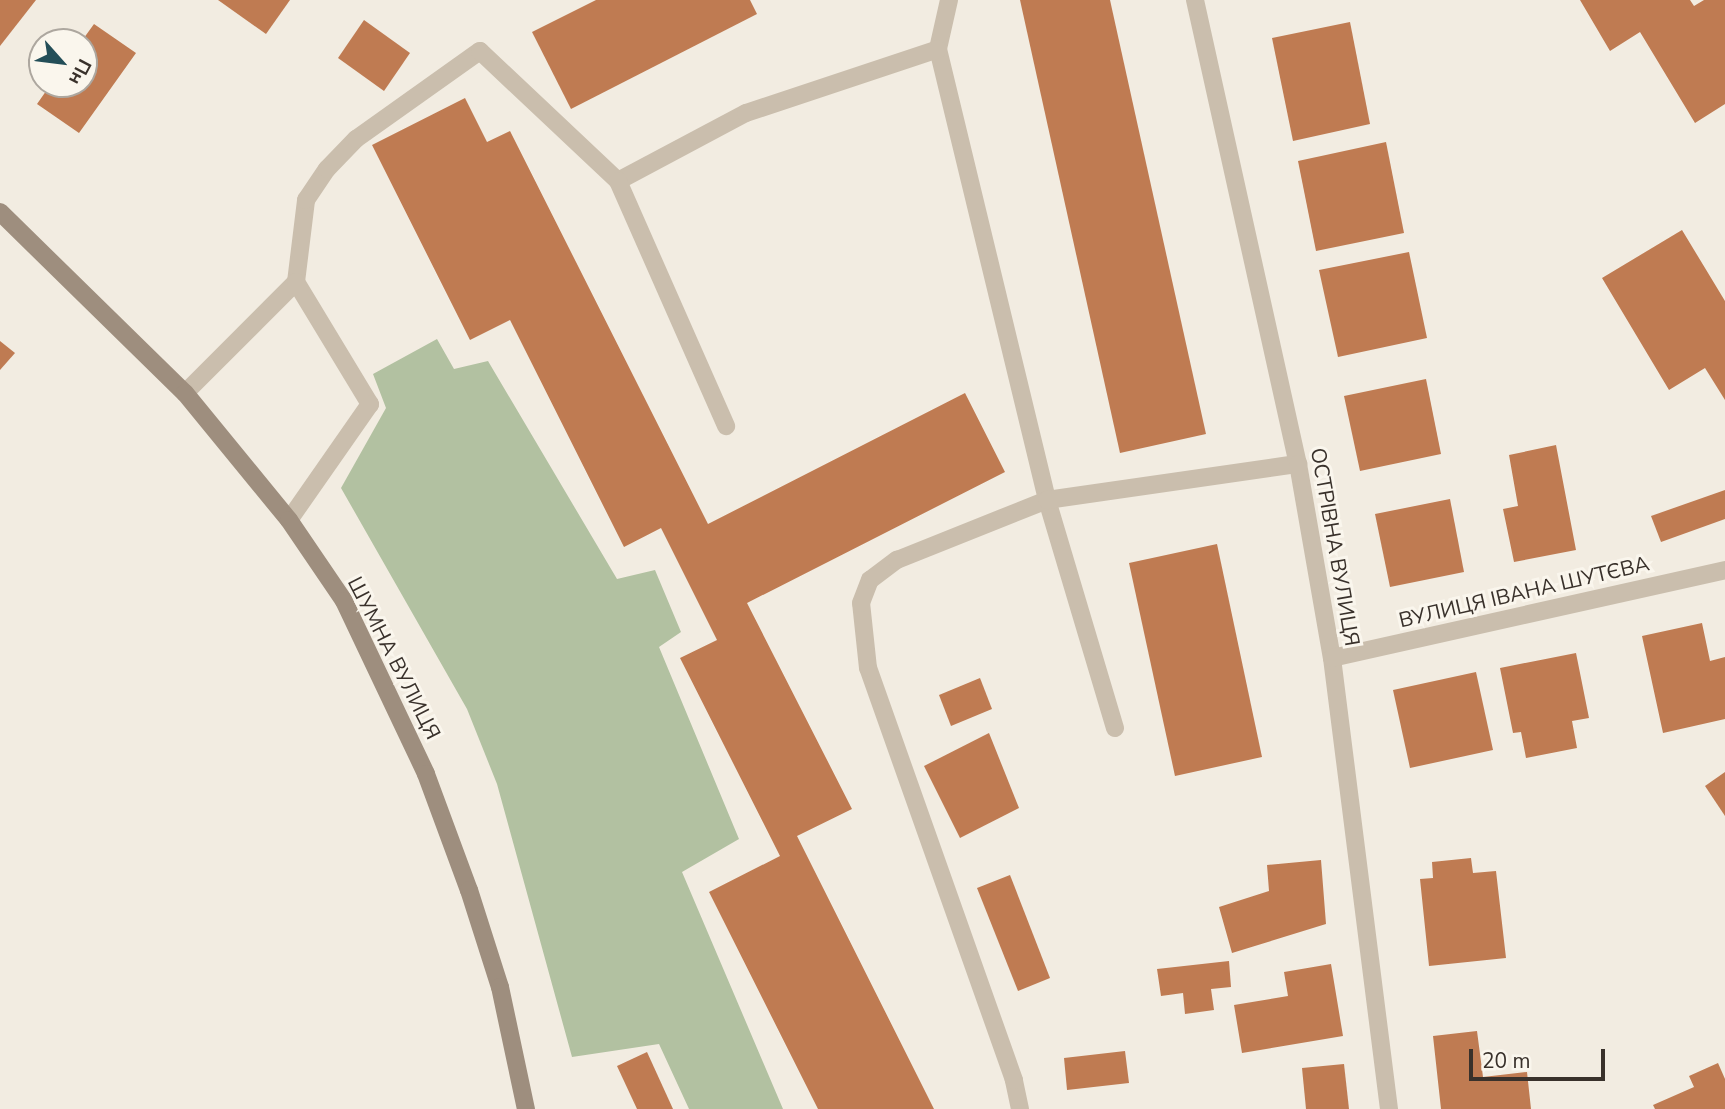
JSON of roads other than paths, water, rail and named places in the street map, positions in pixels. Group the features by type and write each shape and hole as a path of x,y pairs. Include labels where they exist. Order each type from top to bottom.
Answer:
{"main road":[{"name":"ШУМНА ВУЛИЦЯ","path":"0,212 185,393 289,520 344,601 426,774 500,987 526,1109"}],"street":[{"path":"949,0 938,48 1047,500 1115,728"},
{"name":"ОСТРІВНА ВУЛИЦЯ","path":"1195,0 1298,464 1332,658 1389,1109"},
{"path":"618,181 746,113 938,48"},
{"path":"185,393 296,282 306,200 327,169 356,139 480,51 618,181 726,426"},
{"path":"289,520 370,404 296,282"},
{"path":"1020,1109 1014,1080 868,668 861,603 870,580 897,560 1047,500 1298,464"},
{"name":"ВУЛИЦЯ ІВАНА ШУТЄВА","path":"1332,658 1725,570"}]}
